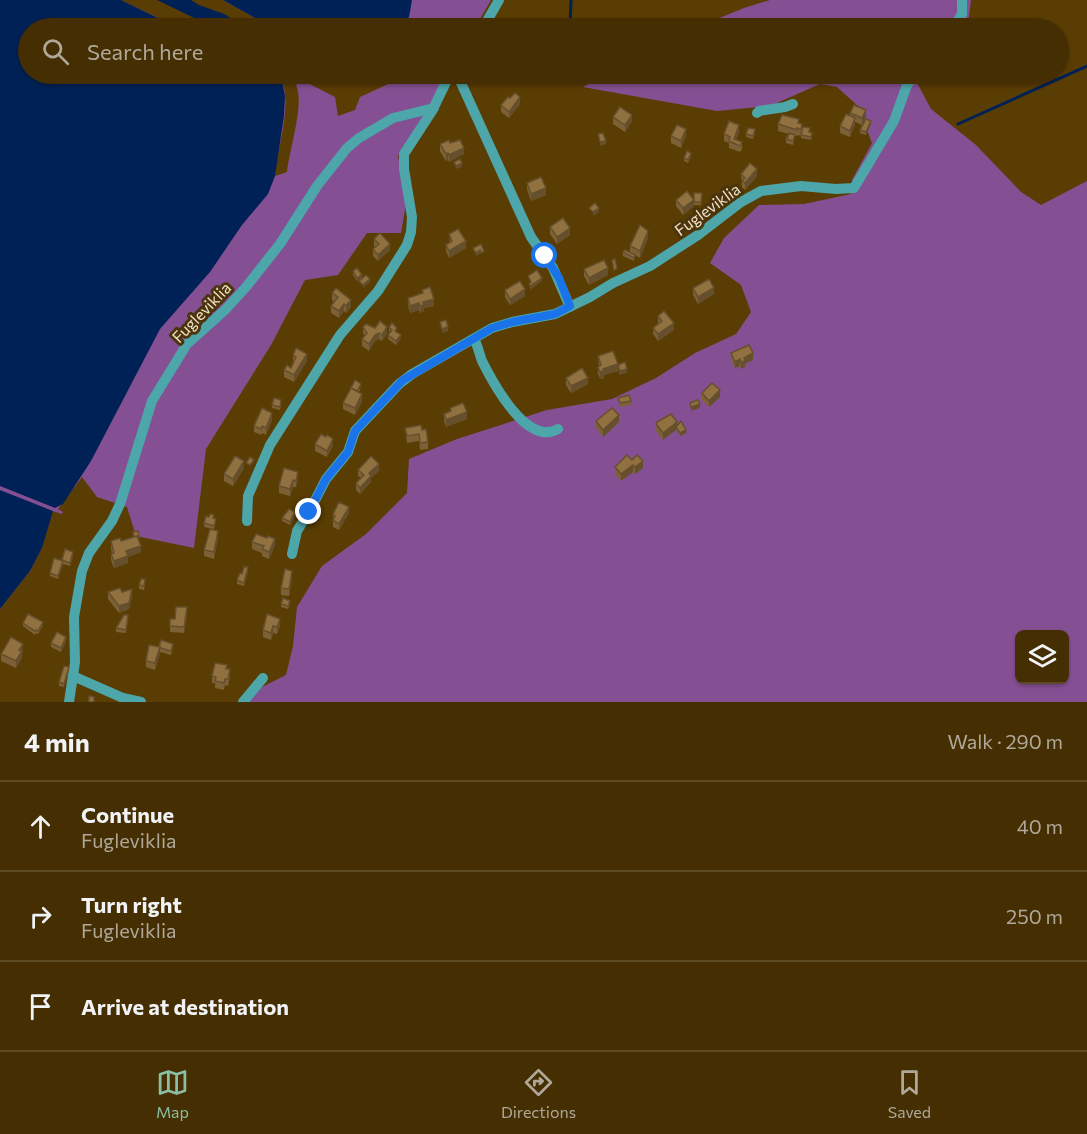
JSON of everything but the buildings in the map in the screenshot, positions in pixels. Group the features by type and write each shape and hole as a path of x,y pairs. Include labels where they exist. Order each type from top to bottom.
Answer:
{"street":[{"path":"488,18 498,0"},
{"path":"961,18 962,0"},
{"path":"247,521 248,496 270,445 333,346 378,291 407,246 412,217 403,157 434,108 446,84"},
{"path":"462,84 531,237 553,268 570,306"},
{"name":"Fugleviklia","path":"292,554 297,531 326,479 348,452 355,431 403,380 501,324 546,317 563,311 663,259 735,206 761,191 801,186 854,188 894,121 908,84"},
{"path":"757,113 793,104"},
{"name":"Fugleviklia","path":"69,702 75,652 74,617 82,571 89,553 114,517 129,477 152,401 183,350 196,335 226,309 257,274 280,244 329,169 347,148 366,133 393,118 434,108"},
{"path":"474,339 484,364 516,414 529,426 542,432 553,432 558,429"},
{"path":"73,676 123,698 141,702"},
{"path":"243,702 263,678"}],"shaded area":[{"path":"0,0 121,0 158,18 18,18 18,84 283,84 285,112 275,176 287,172 298,115 297,84 310,84 335,97 338,116 355,110 360,97 388,84 443,84 398,156 406,204 401,233 367,233 338,275 305,280 271,345 206,449 194,548 136,536 127,507 97,497 82,477 58,509 63,512 62,514 52,511 42,548 30,571 0,609"},
{"path":"223,0 491,0 481,18 255,18"},
{"path":"770,0 971,0 968,18 720,18"},
{"path":"589,84 820,84 770,106 717,111 583,87"},
{"path":"820,84 918,84 931,109 976,145 1021,192 1041,205 1087,181 1087,702 240,702 254,691 286,675 293,646 297,607 322,566 366,534 407,493 409,459 457,439 547,410 612,399 656,378 695,353 736,334 751,312 741,285 710,263 724,238 759,205 804,204 851,194 852,180 872,143 858,106 837,87"}],"water":[{"path":"0,0 121,0 158,18 18,18 18,84 283,84 285,96 284,116 275,176 268,194 242,225 210,272 160,329 91,461 63,504 55,508 0,486"},
{"path":"157,0 191,0 231,18 194,18"},
{"path":"223,0 412,0 408,18 255,18"},
{"path":"0,490 53,511 42,548 30,571 0,609"}],"waterway":[{"path":"570,18 571,0"},
{"path":"1069,74 1087,66"},
{"path":"958,124 1047,84"}],"route":[{"path":"309,512 326,479 348,452 355,431 403,380 501,324 546,317 570,306 559,278 545,256"}]}
